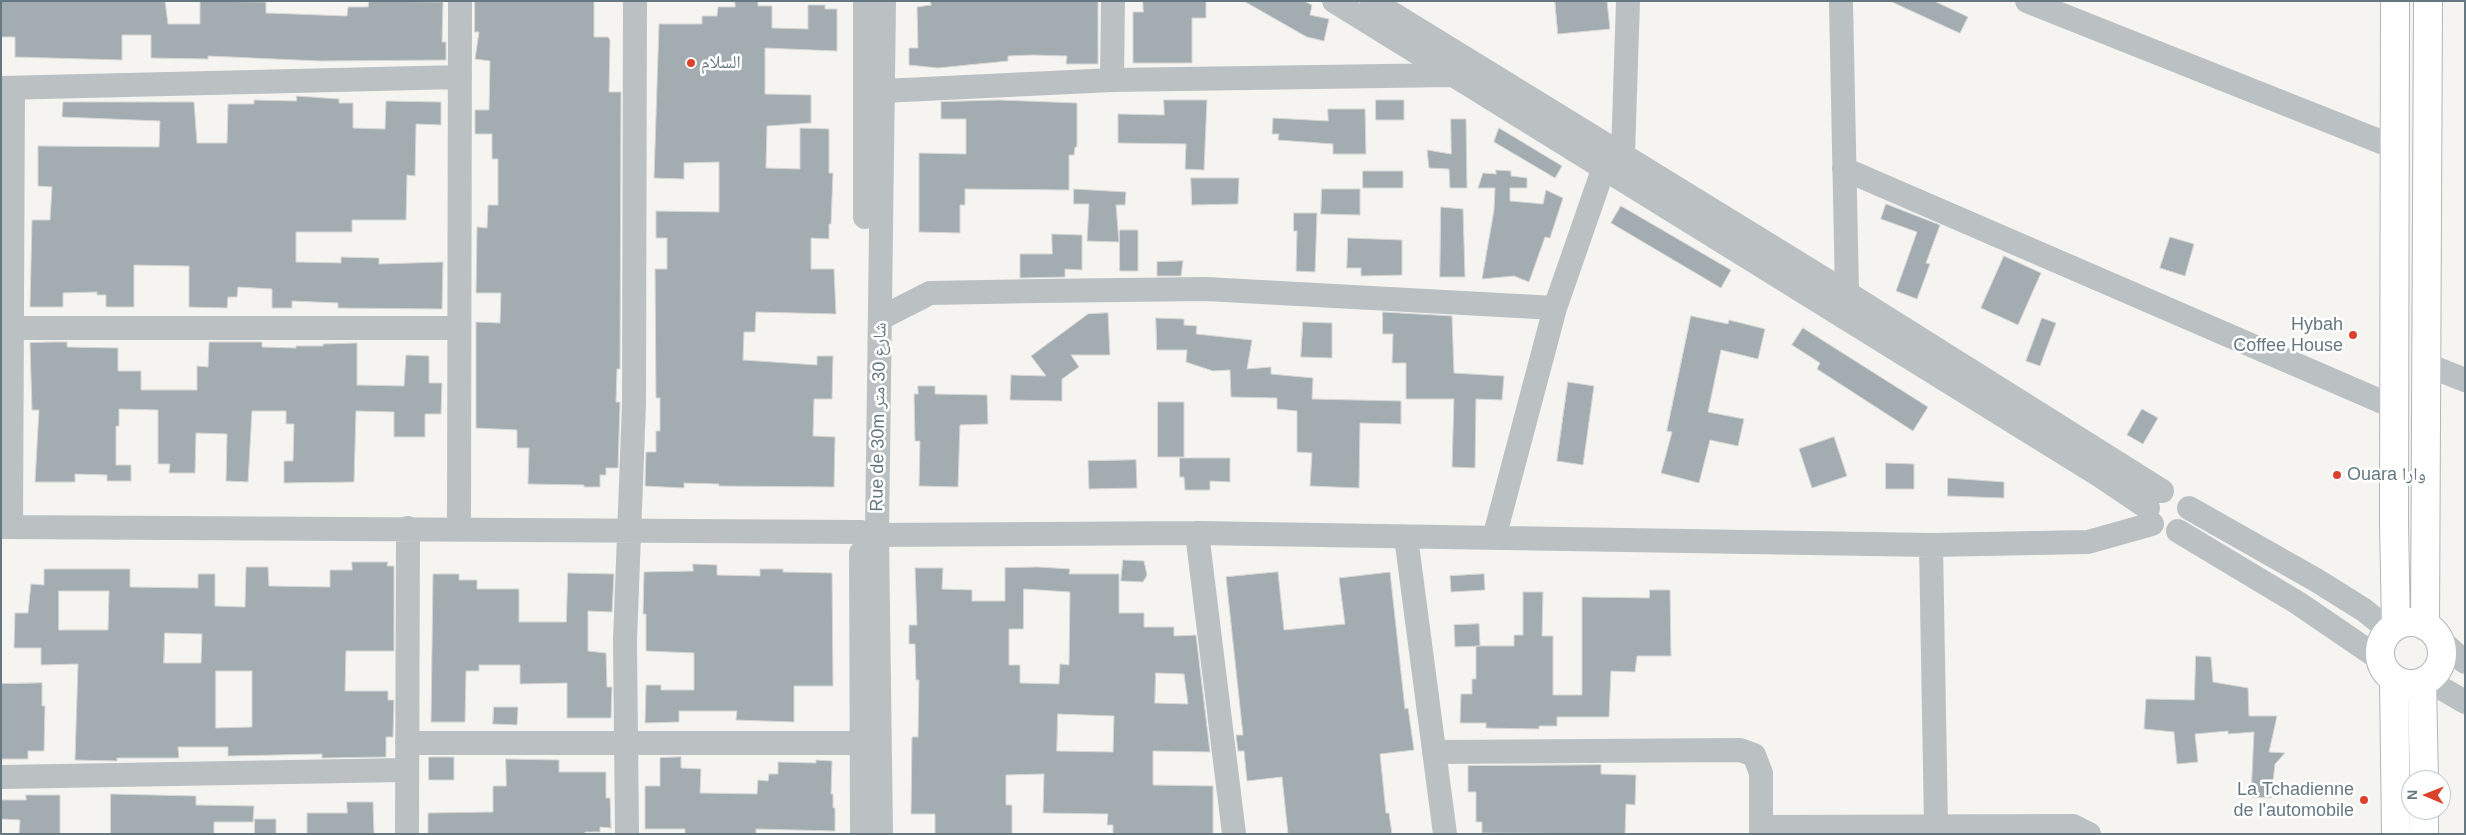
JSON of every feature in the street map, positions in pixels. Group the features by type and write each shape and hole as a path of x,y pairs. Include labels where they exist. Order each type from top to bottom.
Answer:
{"main road":[{"path":"2393,628 2395,1"},
{"path":"2387,670 2403,684 2425,682 2439,668 2442,654 2432,633 2427,365 2428,1"},
{"path":"2396,834 2387,670 2379,649 2383,638 2393,628 2415,622 2432,633"},
{"path":"2424,770 2425,682"},
{"path":"2424,820 2424,834"}],"street":[{"path":"459,528 460,1"},
{"path":"627,834 625,640 634,404 635,1"},
{"name":"Rue de 30m شارع 30 متر","path":"866,1 869,533 881,834"},
{"name":"Rue de 30m شارع 30 متر","path":"862,834 862,743 869,533 881,318 884,1"},
{"path":"1112,80 1113,1"},
{"path":"1334,1 1453,75 1613,161 1847,293 2154,508 2164,532 2178,530 2185,525 2189,517 2189,508"},
{"path":"1372,1 1613,161 2099,475 2154,508"},
{"path":"1494,538 1556,308 1613,161 1628,1"},
{"path":"1841,1 1847,293"},
{"path":"2027,1 2394,147"},
{"path":"883,91 1112,80 1453,75"},
{"path":"460,77 9,92 13,129 11,487 6,527 459,528 628,532 1197,533 1931,545 2060,544 2088,542 2180,493 2189,508 2316,580 2393,628"},
{"path":"11,487 13,129"},
{"path":"1844,169 2394,407"},
{"path":"881,318 930,294 1039,291 1206,289 1556,308"},
{"path":"12,328 459,328"},
{"path":"2427,365 2465,380"},
{"path":"407,834 408,528"},
{"path":"2178,530 2298,603 2387,670"},
{"path":"1197,533 1234,834"},
{"path":"1406,537 1445,834"},
{"path":"1931,545 1936,826"},
{"path":"2432,633 2465,662"},
{"path":"2425,682 2465,702"},
{"path":"407,743 862,743"},
{"path":"1434,752 1740,750 1754,755 1761,773 1761,830 1936,826 2073,826 2089,834"},
{"path":"1,777 406,770"}],"building":[{"path":"1,1 165,1 168,24 200,24 200,1 266,2 266,13 347,16 348,7 368,7 369,1 443,2 442,42 446,42 446,60 320,61 208,56 208,59 151,58 151,35 122,35 122,60 15,57 15,37 1,37"},
{"path":"475,1 594,1 594,37 608,37 610,40 609,92 621,92 620,369 617,369 616,402 620,402 620,404 618,468 606,468 606,475 600,475 600,487 528,484 529,448 517,448 517,430 476,428 476,322 500,323 501,293 476,293 477,227 487,228 488,205 498,205 498,159 492,159 492,134 475,134 475,110 489,110 490,61 475,59 479,32 475,32"},
{"path":"735,1 758,1 758,6 772,6 772,28 808,29 808,5 825,5 825,9 837,9 837,51 765,48 765,94 811,95 811,123 767,126 766,168 800,169 800,128 829,129 829,173 833,173 831,224 829,224 829,239 811,238 811,269 834,269 836,314 756,312 755,332 744,332 743,360 817,365 817,356 833,356 832,399 814,399 813,436 835,437 834,487 719,486 719,484 684,483 684,488 645,486 646,452 656,452 656,431 660,431 660,398 656,398 655,269 667,269 667,238 656,238 656,211 719,212 719,162 684,163 684,179 654,178 659,24 702,24 702,16 717,16 718,7 735,7"},
{"path":"930,1 1098,1 1098,64 1066,64 1067,56 1033,55 1008,56 1008,61 938,68 909,65 909,48 918,48 917,7 931,5"},
{"path":"1143,1 1206,1 1206,18 1192,18 1192,63 1133,63 1133,12 1143,12"},
{"path":"1244,1 1304,1 1312,5 1310,15 1329,19 1324,41 1307,37"},
{"path":"1555,1 1607,1 1610,29 1558,34"},
{"path":"1890,1 1934,1 1968,17 1960,33"},
{"path":"297,96 339,99 339,103 353,103 353,128 385,129 386,101 441,102 441,125 416,124 415,176 407,175 406,220 352,220 352,232 296,232 296,262 341,263 341,257 379,258 379,264 443,262 442,309 338,308 338,303 292,301 292,308 272,308 272,289 238,287 237,297 228,297 227,308 189,307 189,266 134,265 134,307 106,307 106,295 97,295 97,292 63,293 63,307 30,307 32,220 50,220 52,187 38,186 38,146 159,147 160,121 62,117 63,102 194,102 197,143 227,143 228,104 254,104 254,100 296,101"},
{"path":"999,100 1077,103 1077,147 1075,147 1074,155 1069,155 1069,190 965,189 965,205 960,205 960,233 919,232 919,153 966,154 966,119 941,119 941,102"},
{"path":"1164,100 1207,100 1204,170 1185,169 1186,144 1118,143 1118,114 1164,115"},
{"path":"1376,100 1404,100 1404,120 1376,120"},
{"path":"1328,109 1365,109 1366,154 1333,154 1333,144 1278,140 1279,134 1272,134 1273,118 1328,121"},
{"path":"1451,119 1466,119 1467,188 1450,188 1449,169 1429,168 1427,150 1451,154"},
{"path":"1499,128 1562,166 1555,178 1494,142"},
{"path":"1496,170 1511,171 1511,176 1527,178 1527,188 1510,188 1510,201 1543,204 1546,190 1563,198 1550,238 1545,237 1529,282 1514,276 1482,279 1494,210 1495,188 1478,188 1483,173 1496,174"},
{"path":"1363,171 1403,171 1403,188 1363,188"},
{"path":"1191,178 1239,178 1238,204 1192,205"},
{"path":"1074,189 1126,192 1125,205 1116,205 1119,242 1087,241 1089,204 1074,204"},
{"path":"1322,189 1360,189 1360,215 1321,214"},
{"path":"1886,204 1940,225 1926,263 1930,264 1917,299 1896,291 1917,232 1881,219"},
{"path":"1621,206 1731,270 1721,288 1611,223"},
{"path":"1441,207 1463,209 1465,277 1440,277"},
{"path":"1294,213 1317,213 1315,272 1296,271 1297,231 1294,231"},
{"path":"1120,230 1138,230 1138,271 1120,271"},
{"path":"1052,234 1082,235 1082,270 1065,269 1065,277 1020,278 1020,254 1052,254"},
{"path":"2170,237 2194,244 2185,276 2160,268"},
{"path":"1348,238 1402,240 1402,275 1361,276 1361,268 1347,268"},
{"path":"2004,256 2041,273 2018,325 1981,308"},
{"path":"1183,261 1181,276 1157,276 1157,262"},
{"path":"1383,312 1452,316 1454,373 1504,376 1502,400 1476,399 1475,468 1452,467 1454,399 1406,399 1406,363 1392,363 1393,334 1383,334"},
{"path":"1108,313 1110,355 1071,355 1079,367 1062,379 1062,401 1010,400 1011,375 1046,376 1031,356 1088,314"},
{"path":"1691,316 1728,324 1729,320 1765,329 1758,359 1721,350 1708,412 1744,419 1738,446 1710,440 1699,483 1661,473 1672,432 1667,431"},
{"path":"1156,318 1184,319 1184,325 1197,326 1196,334 1252,340 1247,369 1271,367 1271,374 1313,378 1312,399 1401,401 1401,424 1360,423 1359,488 1310,486 1312,453 1297,452 1297,411 1277,409 1277,398 1231,397 1230,370 1213,371 1186,362 1187,350 1157,350"},
{"path":"2042,318 2056,323 2040,366 2026,361"},
{"path":"1303,322 1332,323 1332,358 1301,357"},
{"path":"1803,328 1928,407 1913,431 1817,369 1820,363 1792,345"},
{"path":"67,342 67,347 118,348 118,371 141,371 141,390 197,390 197,366 208,367 209,342 262,342 262,347 296,348 296,346 357,343 357,385 404,386 406,355 429,356 429,383 442,383 441,414 425,414 425,437 394,437 394,412 356,411 354,482 284,483 284,461 293,461 294,424 286,424 286,411 252,411 248,482 226,481 227,434 196,433 195,473 169,473 170,464 158,464 158,410 119,409 119,426 116,426 116,465 131,465 131,481 107,481 107,475 75,474 75,482 35,482 39,410 32,410 30,343"},
{"path":"1568,382 1594,386 1583,465 1557,461"},
{"path":"918,386 935,386 935,394 987,395 988,424 960,425 958,487 919,486 920,441 915,441 914,394 918,394"},
{"path":"1158,402 1184,402 1184,457 1158,457"},
{"path":"2142,409 2158,418 2143,444 2127,435"},
{"path":"1834,437 1847,476 1812,488 1799,449"},
{"path":"1180,458 1230,458 1230,482 1210,481 1210,490 1185,490 1184,477 1180,477"},
{"path":"1136,460 1137,488 1089,489 1088,461"},
{"path":"1886,463 1914,464 1914,489 1886,489"},
{"path":"1948,478 2004,482 2004,498 1948,496"},
{"path":"1123,560 1144,561 1147,575 1143,582 1121,581"},
{"path":"352,562 388,562 387,566 394,566 394,651 346,651 345,691 388,691 388,700 394,700 393,737 386,737 386,757 322,758 322,754 228,756 228,747 178,747 179,758 117,758 117,761 75,760 78,664 41,665 41,648 14,648 15,613 28,613 31,584 44,585 44,569 130,569 130,587 198,588 198,574 215,574 215,606 245,607 246,567 268,567 269,586 330,587 330,570 352,570","holes":["59,591 109,591 108,630 59,630","165,633 202,634 201,663 164,663","216,671 252,671 252,727 216,728"]},
{"path":"693,564 717,565 717,575 760,576 760,569 783,569 783,572 832,573 833,686 794,686 794,722 736,720 737,711 679,711 679,722 645,723 646,685 661,685 661,690 694,690 694,653 646,651 646,614 643,614 644,572 693,571"},
{"path":"1038,567 1070,569 1069,574 1119,574 1119,613 1144,613 1144,627 1174,627 1174,636 1196,635 1210,752 1153,751 1153,785 1213,786 1213,834 1113,834 1113,825 1107,825 1108,814 1043,813 1044,774 1006,775 1006,805 1012,805 1012,834 935,834 935,814 911,814 912,737 918,737 919,680 916,680 915,644 909,644 909,625 917,625 915,568 943,568 942,589 972,590 972,601 1005,601 1005,568","holes":["1024,589 1070,592 1069,665 1060,664 1059,684 1020,683 1020,665 1009,665 1009,629 1023,629","1156,673 1184,674 1188,704 1155,703","1058,714 1114,716 1113,752 1057,751"]},
{"path":"1278,572 1284,630 1345,624 1339,578 1390,572 1405,709 1408,708 1414,750 1380,754 1386,813 1389,813 1392,834 1288,834 1282,777 1247,781 1244,751 1238,751 1236,735 1243,735 1226,577"},
{"path":"568,573 614,574 612,612 588,611 588,651 606,653 607,687 612,687 611,718 567,718 567,683 520,684 520,665 479,665 479,671 466,671 465,722 431,722 433,574 459,574 459,580 477,580 477,589 519,589 519,622 566,622"},
{"path":"1484,574 1485,590 1451,592 1450,576"},
{"path":"1650,590 1670,590 1671,656 1637,656 1635,672 1611,671 1609,717 1557,717 1557,726 1539,726 1539,729 1486,728 1486,723 1460,723 1461,694 1472,694 1472,679 1476,679 1476,646 1514,646 1514,635 1523,635 1523,592 1543,592 1542,636 1553,636 1553,695 1582,695 1582,597 1649,598"},
{"path":"1479,624 1480,646 1455,647 1454,625"},
{"path":"2196,656 2211,657 2213,682 2248,688 2249,716 2277,716 2269,752 2285,753 2275,764 2271,798 2251,797 2254,732 2228,734 2228,731 2195,734 2198,762 2177,764 2174,732 2144,729 2146,699 2194,700"},
{"path":"42,683 42,706 45,706 44,751 28,751 28,759 1,759 1,684"},
{"path":"494,707 518,707 517,725 493,724"},
{"path":"429,757 454,757 454,780 429,780"},
{"path":"681,757 681,768 701,769 700,793 757,794 758,780 768,781 769,774 778,774 778,762 816,763 816,760 832,761 831,794 833,794 833,808 835,808 835,831 756,829 756,834 685,834 685,829 645,829 645,786 660,786 660,758"},
{"path":"506,759 559,760 559,772 606,772 606,798 610,798 611,828 600,827 600,832 585,832 585,834 428,834 428,813 493,812 493,786 506,786"},
{"path":"1601,765 1601,774 1636,775 1635,805 1626,804 1625,834 1482,833 1482,822 1476,822 1476,792 1468,792 1468,766"},
{"path":"111,794 196,796 196,805 254,806 253,822 214,822 214,834 111,834"},
{"path":"26,795 60,795 60,834 19,834 20,820 1,819 1,800 26,800"},
{"path":"347,802 373,802 374,834 307,834 307,813 347,813"},
{"path":"255,819 276,819 276,834 255,834"}],"place":[{"name":"السلام","path":"691,63"},
{"name":"Hybah Coffee House","path":"2353,335"},
{"name":"Ouara وارا","path":"2337,475"},
{"name":"La Tchadienne de l'automobile","path":"2364,800"}]}
